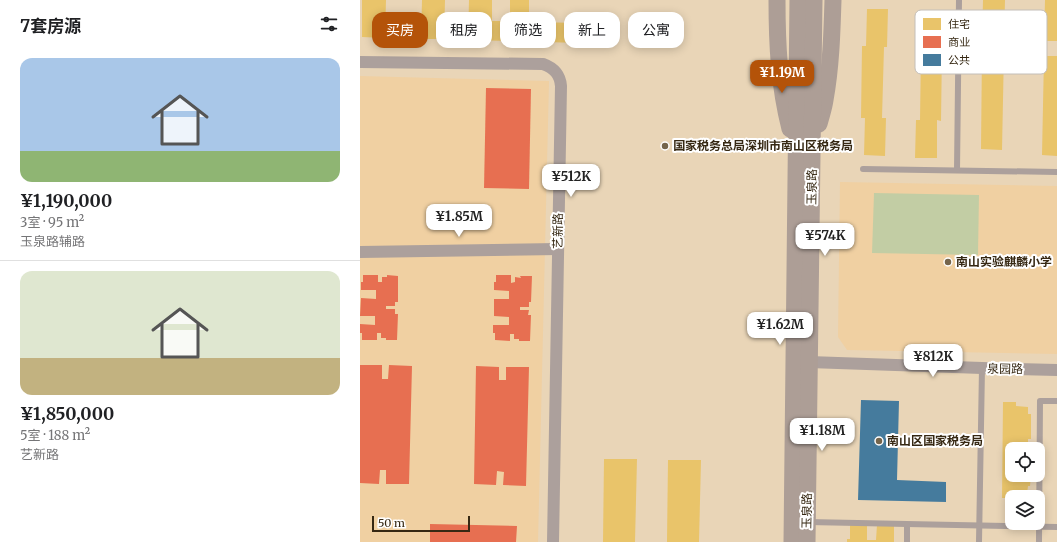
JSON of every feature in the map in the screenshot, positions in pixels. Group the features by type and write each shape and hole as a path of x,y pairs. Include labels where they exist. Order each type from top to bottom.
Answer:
{"street":[{"path":"777,0 779,72 786,114 804,151"},
{"name":"玉泉路","path":"798,0 804,151 809,362 807,542"},
{"name":"玉泉路","path":"792,542 804,151 814,0"},
{"path":"804,151 825,100 832,39 833,0"},
{"name":"艺新路","path":"360,62 543,64 549,66 558,74 561,86 553,542"},
{"path":"360,252 558,249"},
{"name":"泉园路","path":"809,362 1057,370"}],"lane":[{"path":"959,0 959,10"},
{"path":"957,170 958,74"},
{"path":"862,169 1057,172"},
{"path":"979,542 982,368"},
{"path":"1039,490 1040,401 1057,401"},
{"path":"807,522 1005,526"},
{"path":"907,525 907,542"},
{"path":"1045,527 1057,527"},
{"path":"1039,530 1039,542"}],"shaded area":[{"path":"360,76 549,81 538,542 360,542"},
{"name":"南山实验麒麟小学","path":"840,182 1057,186 1057,354 847,350 838,337"}],"green space":[{"path":"874,193 979,195 978,255 872,253"}],"building: 住宅":[{"path":"362,0 386,0 386,12 372,12 372,37 362,37"},
{"path":"422,0 445,0 445,12 436,12 436,39 428,39 428,12 422,12"},
{"path":"469,0 492,0 492,12 469,12"},
{"path":"510,0 529,0 529,12 510,12"},
{"path":"983,0 1005,0 1005,10 983,10"},
{"path":"1045,0 1057,0 1057,41 1047,41 1047,10 1045,10"},
{"path":"867,9 888,9 887,47 884,47 882,118 886,118 885,156 864,155 865,118 861,118 862,46 866,46"},
{"path":"492,21 500,21 500,41 492,41"},
{"path":"556,23 564,23 564,43 556,42"},
{"path":"1047,56 1057,56 1057,156 1042,155 1044,74 1047,74"},
{"path":"921,74 942,74 941,121 937,120 937,158 915,158 916,120 920,120"},
{"path":"982,74 1004,74 1002,150 981,149"},
{"path":"1003,402 1016,402 1016,406 1028,407 1028,414 1031,414 1031,439 1028,439 1028,442 1005,442 1005,482 1030,482 1030,486 1028,486 1028,490 1005,490 1005,498 1002,498"},
{"path":"604,459 637,459 635,542 603,542"},
{"path":"668,460 701,460 699,542 667,542"},
{"path":"850,524 867,525 867,540 876,540 877,525 894,525 894,542 847,542 847,539 850,539"}],"building: 商业":[{"path":"486,88 531,89 529,189 484,188"},
{"path":"363,275 378,275 378,282 382,282 382,277 387,277 387,275 398,276 398,302 395,302 395,306 386,306 386,309 395,309 395,314 398,314 397,340 386,340 386,338 381,338 381,333 377,333 377,340 362,340 360,324 375,325 375,316 360,316 361,298 376,299 376,290 361,290"},
{"path":"496,275 511,275 511,283 515,282 515,277 521,278 520,276 532,276 531,302 529,302 529,307 520,307 520,310 529,310 528,315 531,315 530,341 519,341 519,339 514,339 514,334 510,334 510,341 495,340 493,325 509,325 509,317 494,316 494,299 509,299 509,291 494,290"},
{"path":"360,365 382,365 382,379 388,379 389,365 412,366 409,484 386,484 386,470 380,470 379,484 360,483"},
{"path":"476,366 499,367 499,380 506,380 506,367 529,367 526,486 503,485 504,472 497,471 496,485 474,484"},
{"path":"430,524 517,526 516,542 430,542"}],"building: 公共":[{"name":"南山区国家税务局","path":"861,400 899,401 897,480 946,482 946,502 858,500"}],"place":[{"name":"国家税务总局深圳市南山区税务局","path":"665,146"},
{"name":"南山实验麒麟小学","path":"948,262"},
{"name":"南山区国家税务局","path":"879,441"}]}
